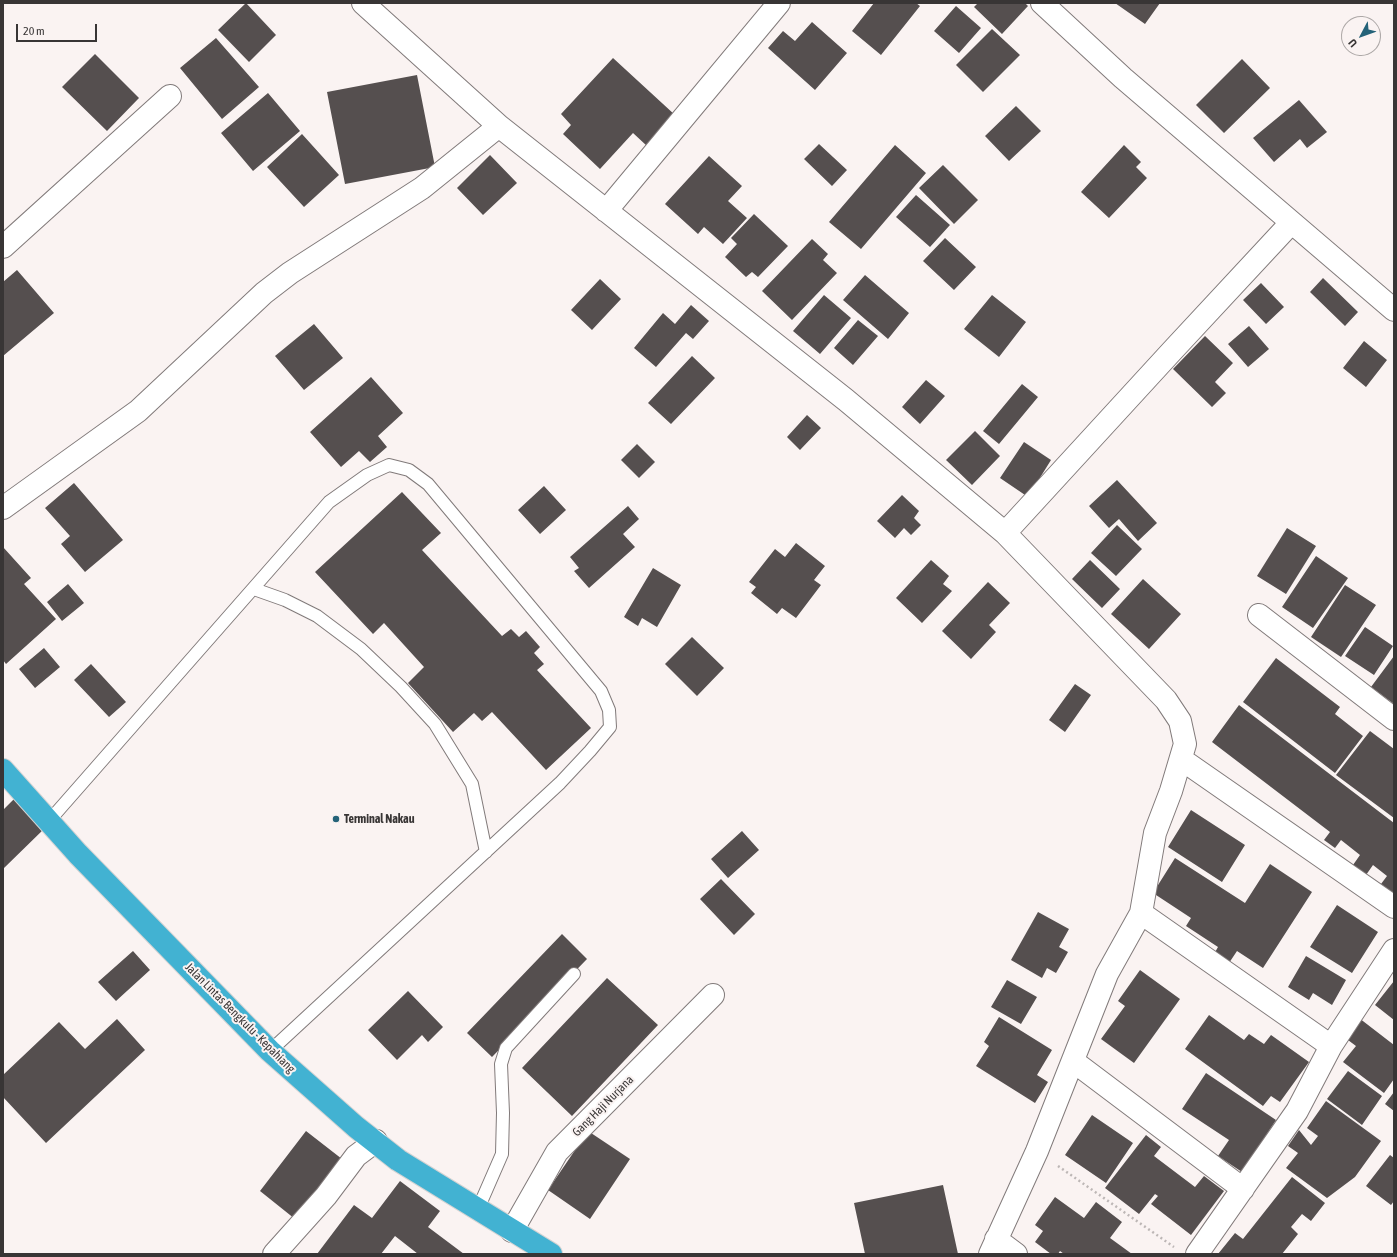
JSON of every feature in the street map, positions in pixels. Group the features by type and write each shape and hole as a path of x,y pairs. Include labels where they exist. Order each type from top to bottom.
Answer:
{"highway":[{"name":"Jalan Lintas Bengkulu - Kepahiang","path":"3,770 78,854 270,1051 398,1160 551,1254"}],"street":[{"path":"363,3 499,126 846,400 1005,533 1166,700 1180,721 1185,744 1154,833 1140,913 1107,974 1037,1151 993,1246 1016,1254"},
{"path":"606,211 779,3"},
{"path":"1042,3 1123,78 1394,310"},
{"path":"3,247 170,96"},
{"path":"3,508 138,411 264,293 290,273 359,226 395,207 422,188 499,126"},
{"path":"1005,533 1172,350 1291,223"},
{"path":"1259,615 1394,719"},
{"path":"1181,759 1394,907"},
{"path":"1140,913 1331,1046"},
{"path":"1187,1252 1243,1189 1298,1111 1331,1046 1394,950"},
{"name":"Gang Haji Nurjana","path":"512,1231 557,1152 713,995"},
{"path":"1073,1061 1243,1189"},
{"path":"274,1254 326,1196 356,1156 376,1141"}],"lane":[{"path":"49,821 329,502 367,475 389,465 409,470 428,484 601,691 609,710 610,727 590,752 560,783 270,1051"},
{"path":"254,589 285,600 317,616 361,649 401,687 435,724 472,784 486,852"},
{"path":"478,1209 502,1154 503,1113 501,1064 506,1048 574,974"}],"path":[{"path":"1037,1151 1187,1252"}],"building":[{"path":"246,3 276,35 249,62 218,30"},
{"path":"874,3 916,3 920,6 881,55 852,31"},
{"path":"978,3 1025,3 1028,6 1002,34 974,7"},
{"path":"1115,3 1160,3 1145,24"},
{"path":"956,6 981,28 959,53 934,31"},
{"path":"812,22 847,53 815,90 768,48 783,31 795,41"},
{"path":"992,29 1020,55 983,92 956,65"},
{"path":"216,38 259,87 222,119 180,68"},
{"path":"95,54 139,98 107,131 62,87"},
{"path":"613,58 675,115 647,146 633,133 600,169 563,134 571,125 561,114"},
{"path":"1242,59 1270,88 1224,133 1196,105"},
{"path":"417,75 435,167 345,184 327,92"},
{"path":"268,93 300,131 253,171 221,133"},
{"path":"1299,100 1327,132 1307,148 1300,139 1274,162 1253,138"},
{"path":"1016,106 1041,131 1009,161 985,136"},
{"path":"302,134 339,175 304,207 267,167"},
{"path":"819,144 847,170 832,186 804,159"},
{"path":"895,145 926,173 861,249 829,222"},
{"path":"1124,145 1141,162 1136,167 1147,178 1109,218 1081,192"},
{"path":"490,155 517,183 483,215 457,188"},
{"path":"709,156 742,186 728,201 747,218 723,244 704,227 698,234 665,204"},
{"path":"943,165 978,200 954,224 919,188"},
{"path":"916,195 950,225 930,247 896,217"},
{"path":"754,214 788,246 758,277 752,272 746,277 725,257 737,244 731,238"},
{"path":"945,238 976,267 954,290 923,261"},
{"path":"812,239 828,254 823,260 837,273 792,320 762,291"},
{"path":"17,270 54,313 3,356 3,282"},
{"path":"865,275 909,313 888,339 843,300"},
{"path":"1323,278 1358,312 1345,326 1310,292"},
{"path":"600,279 621,299 592,330 571,310"},
{"path":"1261,283 1284,307 1266,324 1243,300"},
{"path":"824,295 851,318 820,354 793,331"},
{"path":"992,295 1026,322 999,357 964,329"},
{"path":"691,305 709,321 693,339 686,333 656,367 634,348 663,313 675,324"},
{"path":"858,320 878,336 853,365 834,348"},
{"path":"314,324 343,358 304,390 275,356"},
{"path":"1249,326 1269,349 1248,367 1228,344"},
{"path":"1205,336 1233,363 1215,382 1226,393 1212,407 1173,369"},
{"path":"1364,341 1387,360 1366,387 1343,368"},
{"path":"692,356 715,378 671,424 648,403"},
{"path":"371,377 403,413 378,436 387,447 370,462 359,451 341,467 310,432"},
{"path":"926,380 945,396 920,424 902,407"},
{"path":"1022,384 1038,397 999,444 983,431"},
{"path":"807,415 821,428 800,450 787,437"},
{"path":"975,431 1000,456 972,485 946,460"},
{"path":"1024,442 1051,460 1028,497 1000,478"},
{"path":"637,444 655,462 639,478 621,460"},
{"path":"1117,480 1157,523 1138,541 1119,519 1109,528 1089,506"},
{"path":"74,483 123,540 85,572 61,544 70,536 45,508"},
{"path":"544,486 566,510 540,534 518,510"},
{"path":"402,492 441,533 422,550 502,636 511,629 519,637 526,631 540,647 534,653 544,664 537,670 591,728 546,770 492,712 482,721 474,713 453,732 408,683 424,667 384,623 373,634 315,572"},
{"path":"902,495 919,511 914,518 921,525 911,535 904,528 895,538 877,521"},
{"path":"628,506 639,519 623,534 635,547 589,588 574,571 579,568 570,557"},
{"path":"1117,525 1142,549 1116,576 1091,553"},
{"path":"1287,528 1316,546 1286,594 1257,576"},
{"path":"796,543 825,566 814,580 821,585 796,618 782,608 777,614 751,593 756,587 749,582 775,549 785,557"},
{"path":"3,547 31,578 24,584 56,619 6,664 3,660"},
{"path":"1316,556 1348,578 1313,628 1282,607"},
{"path":"931,560 949,576 943,584 952,591 922,623 896,598"},
{"path":"1090,560 1120,589 1102,608 1072,579"},
{"path":"653,568 681,585 657,627 642,618 638,626 624,617"},
{"path":"1143,579 1181,614 1149,649 1111,614"},
{"path":"988,582 1010,603 989,625 996,632 971,659 942,631"},
{"path":"68,584 84,603 62,621 47,602"},
{"path":"1345,585 1376,605 1341,657 1311,637"},
{"path":"1365,627 1393,646 1374,675 1345,656"},
{"path":"692,637 724,668 697,696 665,664"},
{"path":"44,648 60,667 35,688 19,669"},
{"path":"1394,656 1394,704 1371,687"},
{"path":"1276,658 1340,707 1335,714 1363,736 1335,773 1243,702"},
{"path":"91,664 126,702 109,717 74,680"},
{"path":"1075,684 1091,695 1065,732 1049,720"},
{"path":"1239,705 1394,823 1394,894 1381,884 1387,876 1373,865 1366,875 1353,865 1360,855 1341,840 1335,848 1324,840 1330,832 1212,742"},
{"path":"1370,731 1394,749 1394,818 1336,775"},
{"path":"16,797 46,827 3,869 3,810"},
{"path":"1191,810 1245,845 1222,882 1168,847"},
{"path":"742,831 759,850 728,878 711,859"},
{"path":"1175,858 1245,903 1270,864 1312,892 1263,968 1237,951 1229,963 1214,954 1218,947 1186,926 1191,918 1153,893"},
{"path":"721,879 755,914 734,935 700,899"},
{"path":"1337,905 1378,932 1352,973 1310,947"},
{"path":"1038,912 1069,929 1059,947 1068,952 1056,973 1047,968 1042,978 1011,960"},
{"path":"562,934 587,959 492,1057 467,1033"},
{"path":"133,951 150,970 116,1001 98,982"},
{"path":"1306,956 1346,980 1332,1005 1313,993 1309,1000 1288,987"},
{"path":"1140,970 1180,999 1134,1063 1101,1039 1125,1006 1118,1001"},
{"path":"607,978 658,1025 572,1116 522,1068"},
{"path":"1007,980 1037,997 1021,1024 991,1007"},
{"path":"1394,981 1394,1020 1375,1005"},
{"path":"408,991 443,1027 428,1042 422,1035 397,1060 368,1030"},
{"path":"1209,1015 1244,1040 1249,1034 1264,1044 1271,1035 1309,1062 1280,1102 1271,1096 1263,1106 1185,1049"},
{"path":"999,1017 1052,1050 1037,1075 1048,1082 1035,1103 976,1066 989,1046 984,1042"},
{"path":"1359,1018 1394,1045 1394,1079 1384,1093 1343,1062 1356,1046 1344,1037"},
{"path":"117,1019 145,1050 46,1143 3,1097 3,1075 59,1022 85,1049"},
{"path":"1348,1071 1382,1096 1362,1125 1327,1099"},
{"path":"1206,1073 1276,1120 1242,1172 1218,1156 1229,1140 1182,1109"},
{"path":"1394,1092 1394,1111 1385,1104"},
{"path":"1326,1101 1381,1141 1355,1177 1327,1198 1286,1168 1298,1153 1288,1146 1299,1130 1311,1145 1318,1136 1307,1128"},
{"path":"1092,1115 1133,1143 1106,1183 1065,1155"},
{"path":"306,1131 342,1159 295,1219 260,1191"},
{"path":"588,1131 630,1159 590,1219 548,1190"},
{"path":"1146,1135 1161,1147 1154,1156 1195,1187 1204,1176 1224,1191 1191,1235 1151,1204 1158,1196 1155,1194 1139,1214 1105,1188"},
{"path":"1390,1155 1394,1158 1394,1201 1391,1205 1366,1186"},
{"path":"1292,1177 1325,1203 1311,1221 1302,1214 1291,1227 1298,1234 1282,1254 1218,1254 1235,1233 1243,1239"},
{"path":"400,1181 440,1211 428,1227 464,1254 418,1254 395,1236 381,1254 317,1254 354,1205 372,1218"},
{"path":"943,1185 958,1254 865,1254 854,1203"},
{"path":"1055,1197 1084,1218 1096,1202 1122,1222 1110,1238 1132,1254 1064,1254 1060,1251 1058,1254 1051,1254 1035,1242 1043,1231 1035,1225"}],"place":[{"name":"Terminal Nakau","path":"336,819"}]}
